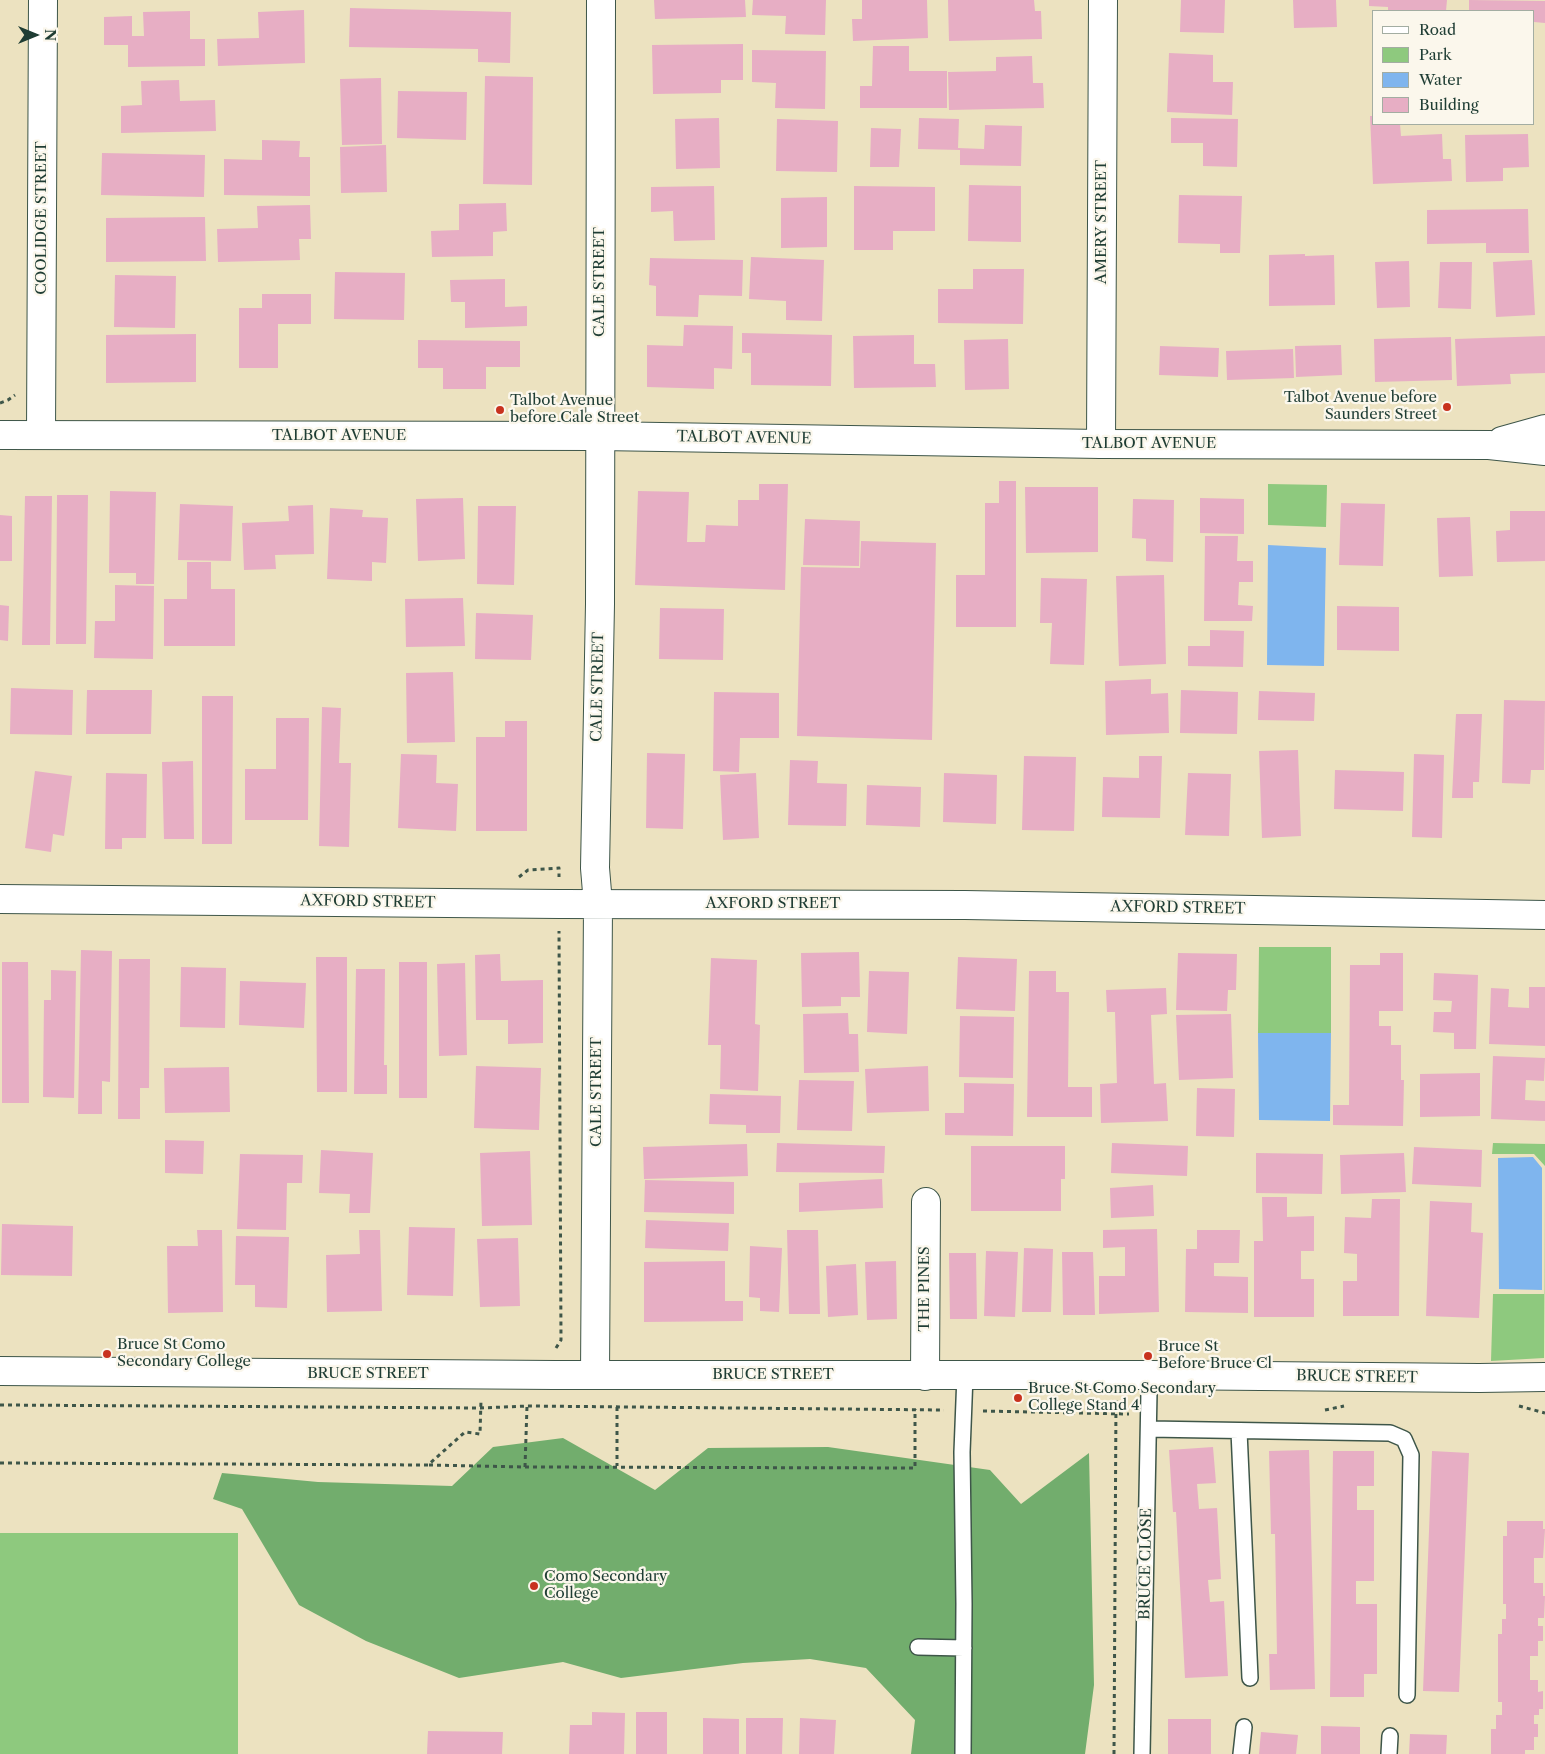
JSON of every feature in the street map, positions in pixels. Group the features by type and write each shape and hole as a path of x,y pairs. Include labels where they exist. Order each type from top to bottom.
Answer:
{"street":[{"name":"COOLIDGE STREET","path":"41,435 43,0"},
{"name":"CALE STREET","path":"594,1375 598,904 595,868 600,604 601,0"},
{"name":"AMERY STREET","path":"1102,444 1103,0"},
{"name":"TALBOT AVENUE","path":"1489,445 1545,429"},
{"name":"TALBOT AVENUE","path":"0,435 599,436 1102,444 1489,445 1545,451"},
{"name":"AXFORD STREET","path":"0,899 559,904 965,905 1545,915"},
{"name":"THE PINES","path":"925,1376 926,1202"},
{"name":"BRUCE STREET","path":"0,1371 594,1375 1545,1377"}],"lane":[{"path":"963,1754 962,1452 965,1375"},
{"name":"BRUCE CLOSE","path":"1142,1754 1149,1392 1152,1375"},
{"path":"1149,1429 1390,1433 1404,1439 1411,1455 1407,1695"},
{"path":"1239,1431 1250,1678"},
{"path":"918,1647 964,1648"},
{"path":"1241,1754 1244,1727"},
{"path":"1389,1754 1390,1736"}],"path":[{"path":"516,880 528,870 559,868 560,1340 554,1354"},
{"path":"428,1465 464,1432 480,1434 481,1374"},
{"path":"1114,1754 1116,1375"},
{"path":"1513,1404 1545,1413"},
{"path":"0,1405 915,1408 1149,1414"},
{"path":"1316,1410 1325,1410 1344,1405"},
{"path":"525,1467 527,1406"},
{"path":"617,1407 617,1466"},
{"path":"0,1463 915,1468 915,1408"}],"green space":[{"path":"1268,484 1327,485 1326,527 1268,525"},
{"path":"1259,947 1331,947 1331,1033 1258,1033"},
{"path":"1493,1143 1545,1144 1545,1166 1534,1154 1492,1154"},
{"path":"1545,1188 1544,1358 1491,1361 1493,1294 1544,1294"},
{"path":"563,1438 655,1490 708,1448 828,1447 990,1470 1021,1504 1089,1453 1094,1685 1085,1754 911,1754 915,1720 866,1668 810,1659 743,1663 621,1678 563,1662 459,1678 366,1641 299,1605 242,1509 213,1499 222,1473 318,1482 452,1486 493,1447"},
{"path":"0,1533 238,1533 238,1754 0,1754"}],"water":[{"path":"1268,545 1326,548 1324,666 1267,665"},
{"path":"1258,1033 1331,1033 1330,1121 1259,1120"},
{"path":"1533,1157 1542,1168 1542,1290 1499,1289 1498,1158"}],"building":[{"path":"654,0 745,0 746,17 655,19"},
{"path":"753,0 826,0 825,35 785,34 786,16 752,15"},
{"path":"862,0 927,0 928,38 853,41 852,19 862,19"},
{"path":"948,0 1034,0 1035,11 1041,11 1042,39 949,41"},
{"path":"1181,0 1225,0 1224,33 1180,32"},
{"path":"1293,0 1336,0 1337,27 1294,28"},
{"path":"1369,0 1447,0 1446,10 1388,10 1388,7 1369,6"},
{"path":"1469,0 1545,1 1545,23 1535,22 1535,10 1469,10"},
{"path":"350,8 511,12 510,63 478,62 478,49 349,47"},
{"path":"304,10 305,63 218,66 217,39 259,38 258,12"},
{"path":"190,11 190,39 205,39 205,66 128,67 128,45 104,45 104,17 132,16 132,36 144,36 143,12"},
{"path":"743,44 743,80 721,80 721,93 653,94 652,45"},
{"path":"873,46 909,46 909,71 947,71 947,108 860,108 860,86 872,86"},
{"path":"752,50 826,51 825,109 775,108 776,83 752,82"},
{"path":"1169,53 1213,55 1213,82 1233,82 1232,115 1167,112"},
{"path":"1032,56 1033,83 1043,83 1044,108 949,110 948,72 996,71 996,57"},
{"path":"485,76 533,77 532,185 483,184"},
{"path":"381,78 382,144 342,145 340,79"},
{"path":"179,80 180,101 215,100 216,131 121,133 121,106 142,105 141,81"},
{"path":"398,91 467,92 466,140 397,138"},
{"path":"1370,116 1372,116 1372,125 1400,125 1401,136 1442,134 1443,159 1451,159 1452,181 1373,184"},
{"path":"719,118 720,168 676,169 675,119"},
{"path":"919,118 959,119 958,148 984,149 985,125 1022,126 1021,166 960,165 960,150 918,149"},
{"path":"1171,118 1238,119 1237,167 1203,166 1203,143 1171,143"},
{"path":"777,119 838,121 837,172 776,171"},
{"path":"871,128 901,129 899,167 870,167"},
{"path":"1528,134 1529,167 1503,168 1503,181 1466,182 1465,135"},
{"path":"262,140 300,141 299,157 310,157 310,196 224,195 224,159 262,160"},
{"path":"386,145 387,192 341,193 340,147"},
{"path":"102,153 205,155 204,197 101,195"},
{"path":"969,185 1021,186 1021,242 968,241"},
{"path":"714,186 715,240 674,241 673,211 651,212 651,187"},
{"path":"854,186 935,187 935,231 893,231 893,250 854,250"},
{"path":"1179,195 1242,196 1240,253 1220,253 1220,244 1178,243"},
{"path":"827,197 827,247 781,248 781,198"},
{"path":"506,203 507,231 493,232 493,256 432,257 431,231 459,230 459,204"},
{"path":"310,205 311,239 299,239 300,260 218,262 217,229 258,228 257,206"},
{"path":"1528,209 1529,253 1486,253 1486,243 1427,244 1427,210"},
{"path":"205,217 206,261 106,262 106,218"},
{"path":"1305,254 1305,256 1334,255 1335,305 1269,306 1269,255"},
{"path":"751,257 824,260 822,321 786,320 786,301 749,299"},
{"path":"650,258 743,260 742,296 699,295 698,317 656,316 656,286 649,285"},
{"path":"1532,260 1535,315 1496,317 1493,262"},
{"path":"1409,261 1410,307 1377,308 1375,262"},
{"path":"1440,262 1472,262 1471,309 1438,308"},
{"path":"973,269 1024,269 1023,324 938,323 938,289 973,289"},
{"path":"335,272 405,273 404,320 334,319"},
{"path":"115,275 176,276 175,328 114,327"},
{"path":"505,279 505,307 527,306 527,326 465,328 465,302 451,302 450,280"},
{"path":"262,294 311,294 311,324 278,324 278,368 239,368 239,308 262,308"},
{"path":"684,325 733,326 732,369 714,368 714,389 647,387 647,345 683,346"},
{"path":"742,333 832,335 831,386 751,385 751,353 742,353"},
{"path":"196,334 196,382 106,383 106,335"},
{"path":"914,335 914,364 935,364 936,387 854,388 853,336"},
{"path":"1545,336 1545,373 1510,374 1511,384 1457,386 1455,339"},
{"path":"1451,337 1452,380 1375,382 1374,339"},
{"path":"1008,339 1009,389 965,390 964,340"},
{"path":"418,340 520,341 520,367 486,367 486,389 443,389 443,368 418,368"},
{"path":"1341,345 1342,375 1296,377 1295,346"},
{"path":"1160,346 1219,348 1218,377 1159,375"},
{"path":"1293,349 1294,378 1227,380 1226,351"},
{"path":"999,481 1016,481 1016,627 956,627 956,575 985,575 985,503 999,503"},
{"path":"759,484 788,484 785,590 635,585 638,491 689,492 687,542 705,542 706,525 738,526 738,500 759,500"},
{"path":"1025,487 1098,487 1098,552 1026,553"},
{"path":"110,491 156,492 154,584 136,584 136,573 109,573"},
{"path":"57,495 88,495 86,644 56,644"},
{"path":"25,496 52,496 50,645 22,645"},
{"path":"463,498 465,559 418,561 416,499"},
{"path":"1200,498 1244,499 1244,534 1200,533"},
{"path":"1133,499 1174,500 1173,562 1146,561 1146,539 1132,538"},
{"path":"1341,503 1385,504 1383,566 1339,565"},
{"path":"180,504 233,506 231,561 178,560"},
{"path":"313,505 314,554 275,555 276,569 244,570 242,523 289,521 288,506"},
{"path":"478,506 516,506 514,585 477,584"},
{"path":"330,508 363,510 362,517 388,518 386,563 372,562 372,581 327,579"},
{"path":"1510,511 1545,511 1545,561 1497,562 1496,531 1510,530"},
{"path":"0,515 12,516 12,561 0,561"},
{"path":"1470,517 1473,576 1439,577 1437,518"},
{"path":"805,519 860,521 859,566 803,565"},
{"path":"1205,536 1238,536 1237,561 1253,561 1253,582 1239,582 1238,605 1253,606 1252,621 1204,621"},
{"path":"861,541 936,543 932,740 797,736 801,567 860,568"},
{"path":"187,562 211,562 211,589 235,589 235,646 164,646 164,599 187,599"},
{"path":"1164,575 1166,664 1119,666 1116,576"},
{"path":"1041,578 1087,579 1084,665 1050,664 1052,623 1040,623"},
{"path":"115,585 154,586 153,659 94,658 95,621 115,621"},
{"path":"463,598 465,646 406,647 405,599"},
{"path":"0,605 9,606 8,641 0,640"},
{"path":"1337,606 1399,607 1399,651 1337,650"},
{"path":"660,608 724,609 723,660 659,659"},
{"path":"476,613 533,615 531,660 475,659"},
{"path":"1210,630 1244,631 1243,667 1188,666 1188,646 1210,646"},
{"path":"453,672 455,742 407,743 406,673"},
{"path":"1151,679 1151,694 1168,693 1169,733 1106,735 1105,681"},
{"path":"11,688 73,690 72,735 10,734"},
{"path":"87,690 152,690 151,734 86,734"},
{"path":"1181,690 1238,692 1237,734 1180,733"},
{"path":"1259,691 1315,693 1314,721 1258,720"},
{"path":"714,692 779,693 779,738 740,738 739,772 713,771"},
{"path":"202,696 233,696 232,844 202,844"},
{"path":"1504,700 1545,701 1544,770 1531,770 1530,784 1502,783"},
{"path":"322,707 341,708 339,763 351,763 349,847 319,846"},
{"path":"1456,714 1482,714 1479,782 1473,782 1473,798 1452,798"},
{"path":"276,718 309,718 308,820 245,820 245,769 276,769"},
{"path":"505,721 527,721 527,831 476,831 476,737 505,737"},
{"path":"1298,750 1301,836 1262,838 1259,751"},
{"path":"647,753 685,754 683,829 646,828"},
{"path":"401,754 437,755 436,783 458,784 456,831 398,828"},
{"path":"1414,754 1444,755 1442,838 1412,837"},
{"path":"1024,756 1076,757 1074,831 1022,830"},
{"path":"1139,756 1162,756 1160,818 1102,817 1103,777 1139,778"},
{"path":"790,760 818,761 817,783 847,784 846,826 788,825"},
{"path":"193,761 194,839 164,839 162,762"},
{"path":"1335,770 1404,772 1403,811 1334,809"},
{"path":"35,771 72,776 64,836 53,834 51,852 25,848"},
{"path":"106,773 147,774 146,838 122,838 122,849 105,849"},
{"path":"756,773 759,838 723,840 720,775"},
{"path":"944,773 997,775 996,824 943,822"},
{"path":"1188,773 1231,774 1229,836 1185,835"},
{"path":"867,785 921,787 920,827 866,825"},
{"path":"81,950 112,951 110,1082 102,1081 102,1114 78,1114"},
{"path":"859,952 860,997 841,997 841,1006 802,1007 801,953"},
{"path":"1178,953 1237,954 1236,990 1228,990 1227,1011 1176,1010"},
{"path":"1380,953 1403,953 1403,1011 1379,1011 1379,1026 1391,1026 1391,1045 1401,1045 1401,1080 1404,1080 1403,1126 1333,1125 1333,1105 1349,1105 1350,965 1380,965"},
{"path":"500,954 501,981 543,980 543,1043 508,1044 508,1020 476,1020 475,955"},
{"path":"316,957 347,957 347,1092 317,1092"},
{"path":"958,957 1017,959 1015,1011 956,1009"},
{"path":"711,958 757,960 755,1024 760,1025 758,1091 720,1089 721,1045 708,1045"},
{"path":"119,959 150,959 149,1088 140,1088 140,1119 118,1119"},
{"path":"2,962 28,962 29,1103 2,1103"},
{"path":"399,962 427,962 427,1098 399,1098"},
{"path":"465,963 467,1055 439,1056 437,964"},
{"path":"181,967 226,968 225,1028 180,1027"},
{"path":"356,969 385,969 384,1065 387,1065 387,1094 354,1094"},
{"path":"51,970 76,971 74,1098 43,1097 44,1000 51,1000"},
{"path":"869,971 909,972 907,1034 867,1032"},
{"path":"1029,971 1056,971 1056,992 1069,992 1068,1087 1092,1087 1092,1117 1027,1117"},
{"path":"1434,973 1478,975 1476,1049 1454,1049 1454,1033 1433,1032 1434,1012 1451,1012 1452,1001 1433,1000"},
{"path":"240,981 306,983 304,1028 239,1025"},
{"path":"1529,987 1545,987 1545,1046 1489,1044 1491,988 1509,989 1508,1007 1529,1008"},
{"path":"1166,988 1167,1014 1151,1015 1154,1084 1166,1083 1168,1121 1101,1123 1100,1084 1117,1083 1115,1012 1107,1012 1106,990"},
{"path":"848,1013 849,1034 858,1034 859,1072 804,1073 803,1014"},
{"path":"1231,1014 1233,1078 1179,1080 1176,1015"},
{"path":"960,1016 1014,1017 1013,1078 959,1077"},
{"path":"1493,1056 1545,1058 1544,1081 1526,1080 1525,1100 1545,1101 1545,1121 1491,1119"},
{"path":"476,1066 541,1068 539,1130 474,1128"},
{"path":"928,1066 929,1111 867,1113 865,1069"},
{"path":"229,1067 230,1112 165,1113 164,1068"},
{"path":"1480,1073 1480,1116 1420,1117 1420,1074"},
{"path":"799,1080 854,1081 852,1131 797,1130"},
{"path":"964,1083 1014,1084 1013,1136 945,1135 945,1113 964,1113"},
{"path":"1197,1088 1235,1089 1234,1137 1196,1136"},
{"path":"710,1094 781,1096 780,1133 746,1133 746,1125 709,1124"},
{"path":"165,1140 204,1141 203,1174 165,1173"},
{"path":"777,1143 885,1146 884,1173 776,1172"},
{"path":"1112,1143 1188,1146 1187,1176 1111,1173"},
{"path":"747,1144 748,1176 644,1179 643,1147"},
{"path":"971,1146 1065,1146 1065,1179 1061,1179 1061,1211 971,1211"},
{"path":"1414,1147 1482,1150 1481,1187 1412,1184"},
{"path":"321,1150 373,1153 370,1213 349,1213 350,1194 319,1193"},
{"path":"530,1151 532,1225 482,1226 480,1153"},
{"path":"1256,1153 1323,1154 1322,1194 1256,1193"},
{"path":"1404,1153 1406,1192 1341,1194 1340,1155"},
{"path":"240,1154 303,1155 302,1183 287,1183 286,1230 237,1229"},
{"path":"882,1179 883,1208 799,1212 799,1183"},
{"path":"645,1180 734,1182 734,1214 644,1212"},
{"path":"1153,1185 1154,1216 1111,1218 1110,1188"},
{"path":"1262,1197 1287,1197 1287,1217 1314,1216 1314,1251 1301,1251 1301,1279 1314,1279 1314,1317 1254,1317 1254,1241 1263,1241"},
{"path":"1372,1199 1400,1199 1399,1316 1343,1316 1343,1281 1357,1281 1357,1254 1344,1253 1345,1217 1371,1218"},
{"path":"1430,1201 1472,1203 1471,1232 1483,1233 1479,1318 1426,1316"},
{"path":"646,1220 729,1223 728,1251 645,1248"},
{"path":"2,1224 73,1226 72,1276 1,1275"},
{"path":"409,1227 455,1228 453,1296 407,1295"},
{"path":"1157,1229 1159,1312 1099,1314 1099,1276 1125,1276 1125,1247 1103,1248 1103,1230"},
{"path":"197,1230 222,1230 223,1312 168,1313 167,1246 198,1246"},
{"path":"359,1230 380,1230 382,1311 327,1312 326,1255 360,1254"},
{"path":"787,1230 818,1230 820,1314 789,1314"},
{"path":"1197,1230 1240,1230 1239,1263 1214,1263 1214,1276 1248,1277 1248,1313 1185,1312 1186,1249 1197,1249"},
{"path":"236,1236 289,1237 287,1308 255,1307 255,1285 235,1285"},
{"path":"518,1238 520,1306 480,1307 477,1239"},
{"path":"750,1246 782,1248 779,1312 760,1311 760,1298 749,1297"},
{"path":"1024,1248 1053,1249 1051,1312 1022,1312"},
{"path":"986,1251 1018,1252 1015,1317 984,1316"},
{"path":"1062,1252 1093,1252 1095,1315 1063,1315"},
{"path":"949,1253 976,1253 977,1319 950,1319"},
{"path":"725,1261 725,1301 743,1301 743,1321 644,1322 644,1262"},
{"path":"896,1261 897,1319 867,1320 865,1262"},
{"path":"856,1264 858,1315 828,1317 826,1266"},
{"path":"1213,1447 1216,1483 1197,1484 1199,1509 1217,1508 1221,1579 1208,1580 1210,1602 1224,1601 1228,1676 1185,1678 1176,1512 1173,1512 1169,1450"},
{"path":"1309,1450 1315,1689 1270,1690 1269,1654 1277,1654 1275,1534 1271,1534 1269,1451"},
{"path":"1333,1451 1374,1451 1374,1486 1357,1486 1357,1510 1374,1510 1374,1581 1356,1581 1356,1604 1377,1604 1377,1674 1364,1674 1364,1697 1330,1697"},
{"path":"1432,1451 1469,1453 1459,1692 1423,1691"},
{"path":"1507,1521 1543,1521 1543,1529 1545,1529 1543,1558 1534,1558 1534,1583 1543,1583 1543,1596 1545,1596 1544,1618 1538,1618 1538,1626 1543,1626 1543,1641 1538,1641 1538,1656 1530,1656 1530,1680 1538,1680 1538,1692 1543,1691 1543,1709 1539,1709 1539,1715 1534,1715 1534,1724 1538,1724 1538,1737 1534,1737 1534,1750 1525,1750 1525,1754 1491,1754 1491,1729 1496,1729 1496,1715 1502,1715 1502,1702 1498,1702 1498,1634 1502,1634 1502,1619 1506,1619 1506,1604 1503,1604 1503,1536 1507,1536"},
{"path":"592,1712 625,1713 624,1754 569,1754 570,1725 592,1725"},
{"path":"636,1712 667,1712 667,1754 636,1754"},
{"path":"703,1718 739,1719 739,1754 703,1754"},
{"path":"746,1718 783,1718 782,1754 746,1754"},
{"path":"800,1718 836,1720 834,1754 799,1754"},
{"path":"1168,1719 1211,1719 1211,1754 1168,1754"},
{"path":"1321,1726 1360,1727 1360,1754 1321,1754"},
{"path":"428,1731 503,1732 502,1754 427,1754"},
{"path":"1261,1732 1298,1735 1296,1754 1259,1754"},
{"path":"1410,1734 1447,1735 1446,1754 1409,1754"}],"place":[{"name":"Talbot Avenue before Saunders Street","path":"1447,407"},
{"name":"Talbot Avenue before Cale Street","path":"500,410"},
{"name":"Bruce St Como Secondary College","path":"107,1354"},
{"name":"Bruce St Before Bruce Cl","path":"1148,1356"},
{"name":"Bruce St Como Secondary College Stand 4","path":"1018,1398"},
{"name":"Como Secondary College","path":"534,1586"}]}
